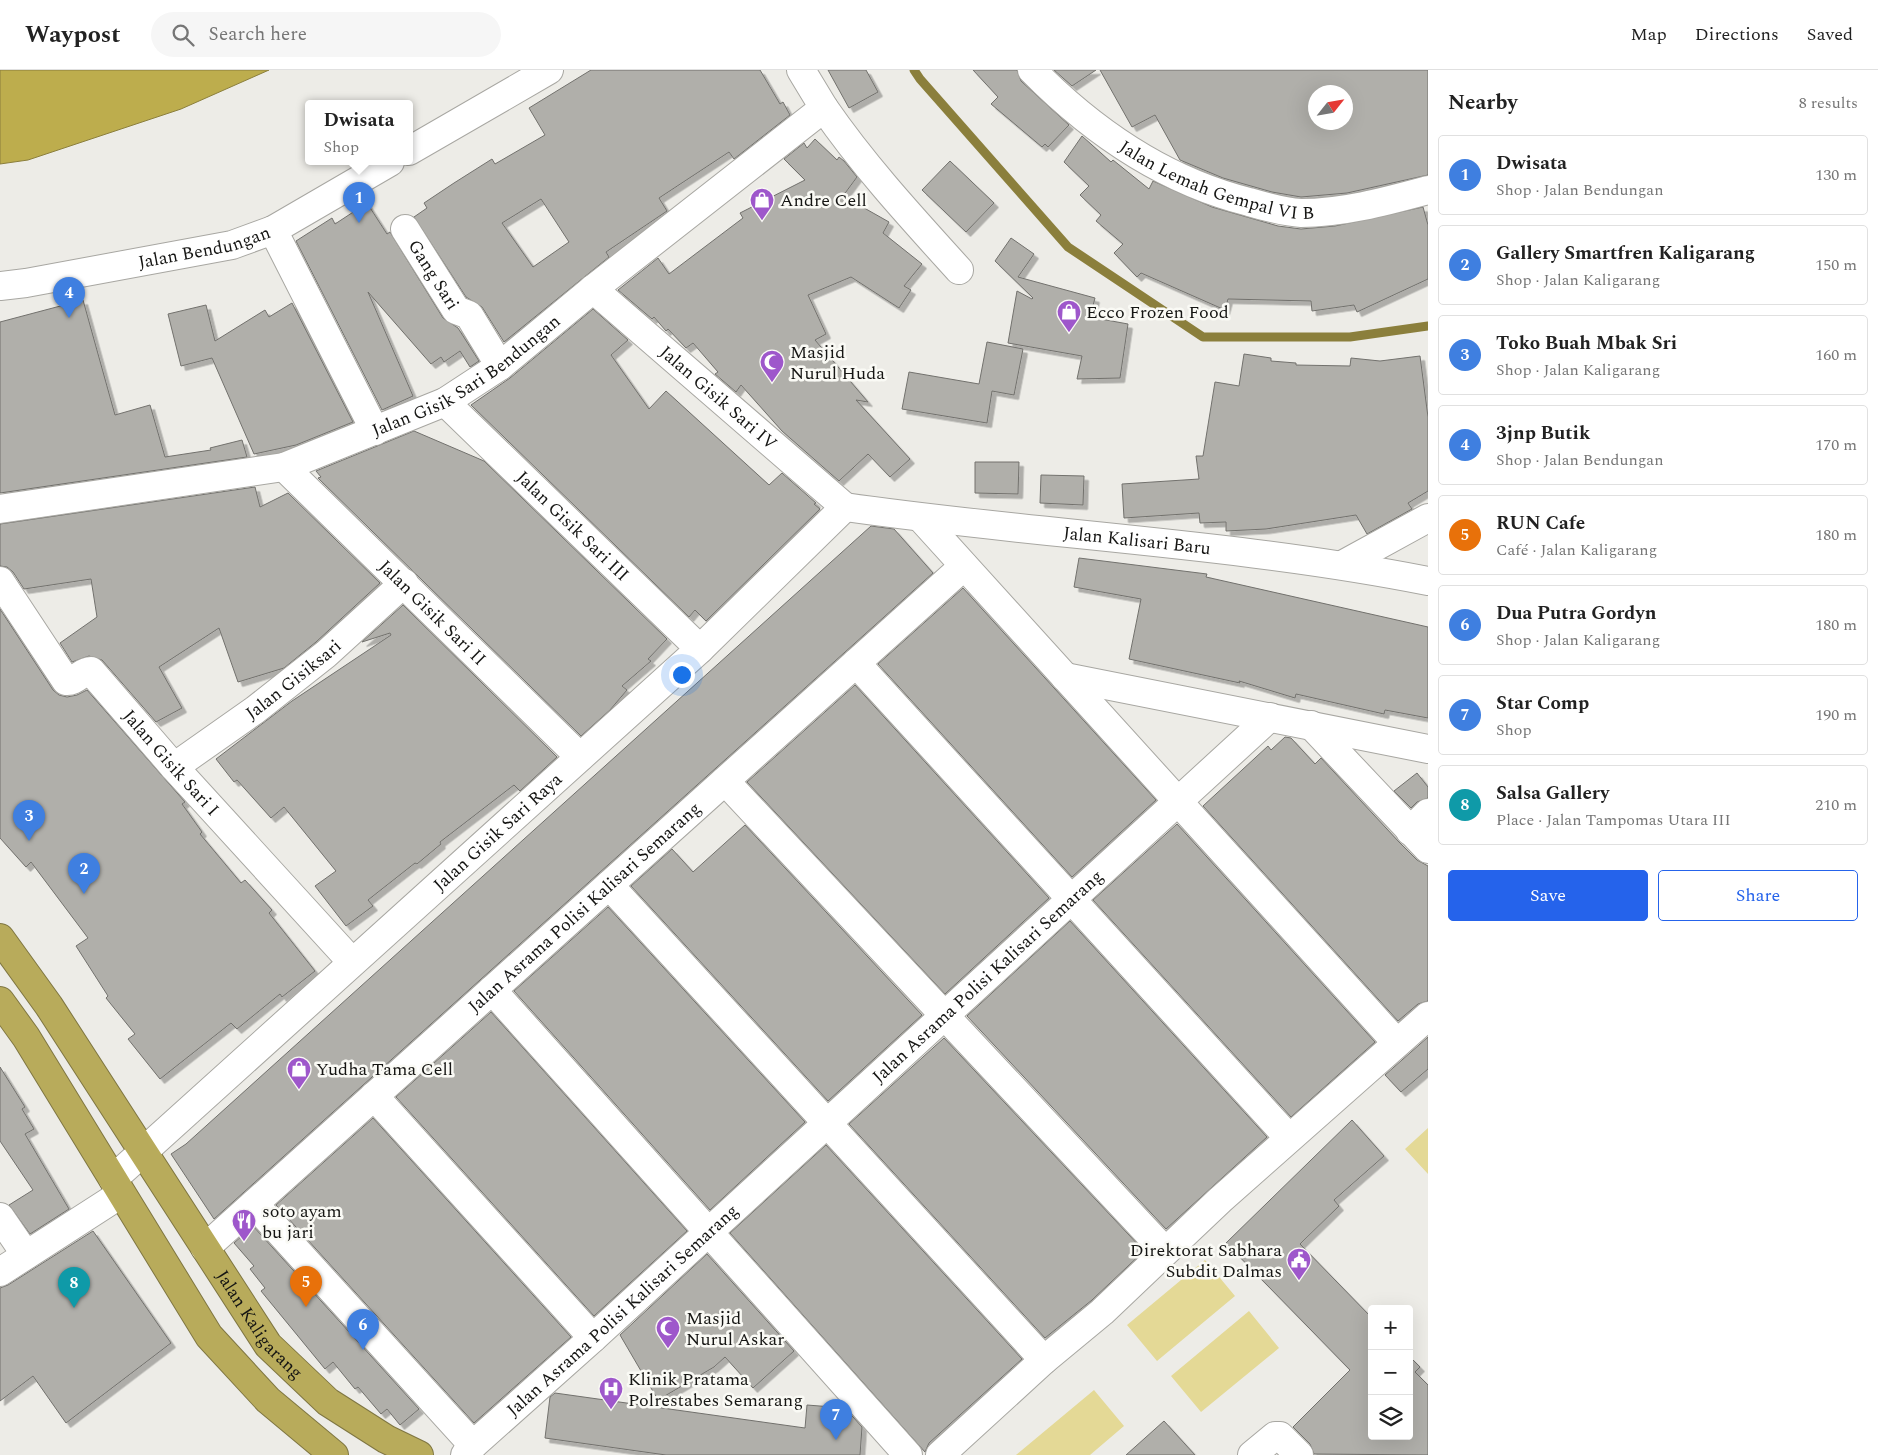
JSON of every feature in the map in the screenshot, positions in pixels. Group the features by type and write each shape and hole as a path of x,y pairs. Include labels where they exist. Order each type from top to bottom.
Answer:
{"highway":[{"name":"Jalan Kaligarang","path":"0,938 50,1006 268,1345 328,1402 386,1439 419,1455"},
{"path":"0,1001 26,1037 209,1336 268,1400 334,1455"}],"street":[{"path":"413,149 548,70"},
{"path":"801,70 851,147 883,186 959,270"},
{"name":"Jalan Lemah Gempal VI B","path":"1032,70 1052,91 1106,135 1133,153 1184,181 1239,200 1277,210 1300,213 1322,212 1349,209 1428,190"},
{"name":"Jalan Gisik Sari Bendungan","path":"0,509 284,467 445,402 500,366 593,289 824,108"},
{"name":"Jalan Bendungan","path":"0,286 26,283 232,245 273,230 385,165"},
{"name":"Gang Sari","path":"405,228 456,310 469,315 500,366"},
{"path":"273,230 375,431"},
{"name":"Jalan Gisik Sari IV","path":"593,289 845,507"},
{"name":"Jalan Gisik Sari III","path":"445,402 700,648"},
{"name":"Jalan Gisik Sari II","path":"284,467 580,757"},
{"name":"Jalan Kalisari Baru","path":"845,507 921,518 1344,564 1428,581"},
{"name":"Jalan Gisik Sari Raya","path":"143,1151 700,648 845,507"},
{"path":"921,518 1397,1043"},
{"path":"1344,564 1428,518"},
{"name":"Jalan Asrama Polisi Kalisari Semarang","path":"205,1248 964,566"},
{"name":"Jalan Gisik Sari I","path":"0,581 66,681 71,682 87,671 91,671 174,767 352,962"},
{"name":"Jalan Gisiksari","path":"174,767 296,678 326,654 404,583"},
{"path":"856,663 1290,1138"},
{"path":"1065,676 1428,749"},
{"name":"Jalan Asrama Polisi Kalisari Semarang","path":"469,1450 1270,717"},
{"path":"1311,725 1422,831"},
{"path":"725,781 1165,1251"},
{"path":"609,885 1044,1360"},
{"path":"492,990 908,1455"},
{"path":"940,1455 1044,1360 1102,1312 1165,1251 1428,1016"},
{"path":"374,1096 593,1338"},
{"path":"0,1272 26,1255 117,1186 143,1151"},
{"path":"254,1204 469,1450"},
{"path":"0,1217 26,1255"},
{"path":"1252,1455 1275,1436 1280,1436 1299,1455"}],"shaded area":[{"path":"0,70 269,70 181,109 28,160 0,164"},
{"path":"1428,1128 1428,1174 1405,1149"},
{"path":"1205,1260 1235,1296 1157,1361 1127,1325"},
{"path":"1249,1311 1279,1348 1201,1412 1171,1376"},
{"path":"1094,1390 1124,1426 1090,1455 1016,1455"}],"building":[{"path":"591,70 760,70 780,104 783,102 790,115 734,159 729,152 659,198 667,211 606,252 609,257 504,342 482,307 466,297 414,217 427,208 424,203 492,159 495,164 545,135 529,108","holes":["541,199 569,242 533,267 502,223"]},
{"path":"828,70 866,70 878,92 849,108"},
{"path":"973,70 1017,70 1021,81 1069,125 1048,147 1045,144 1042,147 991,104 998,97"},
{"path":"1054,70 1096,70 1072,86"},
{"path":"1100,70 1428,70 1428,175 1347,193 1301,197 1272,192 1223,178 1180,160 1155,115 1132,127"},
{"path":"1082,136 1111,162 1113,160 1149,189 1153,181 1212,207 1278,226 1301,229 1335,226 1423,207 1428,225 1428,279 1357,312 1354,305 1312,311 1311,301 1228,299 1225,310 1141,273 1137,277 1114,253 1123,244 1096,221 1101,215 1080,195 1089,186 1064,162"},
{"path":"815,139 837,160 839,157 844,161 857,177 843,196 889,222 883,233 922,264 904,286 911,290 899,308 851,277 808,295 826,334 815,340 868,402 856,400 910,459 890,477 868,454 839,481 782,431 741,385 736,392 715,374 718,372 693,343 686,348 668,329 666,331 654,317 652,319 618,290 658,258 669,274 743,218 740,213 805,180 784,159 804,143 807,148"},
{"path":"950,161 994,203 966,232 922,190"},
{"path":"367,203 387,234 390,232 443,318 458,328 479,361 470,367 460,351 444,362 441,357 431,364 368,292 413,396 382,410 296,241 332,218 335,224"},
{"path":"1011,238 1034,254 1018,277 1095,298 1090,317 1128,324 1120,378 1077,379 1082,356 1008,343 1017,291 1033,298 995,261"},
{"path":"83,300 115,415 150,405 165,457 211,450 210,448 242,440 247,457 0,493 0,322"},
{"path":"292,303 353,422 296,445 254,454 212,358 181,366 168,314 206,305 215,341 265,310 269,317"},
{"path":"593,309 628,340 611,355 649,409 666,391 769,485 782,473 816,503 814,504 820,509 706,621 695,610 689,617 471,405 510,378"},
{"path":"987,342 1023,349 1014,395 992,391 987,423 902,409 909,372 979,384"},
{"path":"1244,354 1271,358 1271,361 1296,363 1296,365 1350,366 1351,358 1380,361 1420,356 1428,417 1428,491 1408,503 1412,509 1367,534 1356,515 1266,529 1226,531 1226,522 1200,523 1199,513 1124,518 1122,484 1199,479 1196,456 1203,456 1215,382 1239,386"},
{"path":"414,431 484,461 667,639 648,659 651,661 622,686 627,690 610,710 581,736 318,478 321,477 316,471"},
{"path":"975,462 1019,462 1018,494 975,493"},
{"path":"1041,475 1084,476 1083,505 1040,503"},
{"path":"255,487 260,507 288,493 380,583 316,642 284,668 238,682 219,628 159,667 182,708 156,722 102,660 89,656 72,662 60,643 97,617 91,579 24,589 13,572 7,567 0,566 0,524"},
{"path":"871,526 894,529 933,573 214,1219 171,1154 186,1144"},
{"path":"1079,558 1207,574 1206,577 1428,627 1428,718 1385,710 1384,714 1296,694 1295,698 1239,681 1240,683 1129,659 1141,599 1074,587"},
{"path":"963,588 1156,800 1072,877 878,664"},
{"path":"403,605 557,757 520,791 514,785 440,842 441,844 417,864 415,863 368,900 373,906 346,926 315,886 336,871 284,807 271,818 237,780 234,782 216,759 292,701 391,635 390,633 362,642"},
{"path":"0,609 53,690 59,695 67,697 87,690 185,802 182,804 202,832 200,834 241,883 245,880 272,910 269,913 315,971 282,997 280,994 237,1029 231,1023 160,1079 128,1039 135,1034 106,998 108,996 76,946 88,938 31,862 26,867 0,838"},
{"path":"855,685 1049,898 945,994 747,782"},
{"path":"1285,737 1291,738 1315,764 1321,758 1399,842 1417,860 1428,866 1428,1001 1418,1004 1398,1021 1203,806 1268,746 1271,750"},
{"path":"1417,773 1428,787 1428,798 1417,802 1411,808 1394,791"},
{"path":"1177,824 1375,1042 1291,1117 1093,900"},
{"path":"745,825 922,1015 828,1101 631,886 672,849 693,872"},
{"path":"608,907 805,1122 710,1210 514,991"},
{"path":"1070,921 1267,1137 1166,1229 967,1016"},
{"path":"491,1012 687,1231 594,1316 396,1097"},
{"path":"1428,1037 1428,1069 1401,1092 1385,1075"},
{"path":"944,1038 1144,1251 1092,1300 1045,1338 849,1124"},
{"path":"0,1067 25,1107 22,1109 34,1129 25,1134 69,1209 30,1234 9,1205 33,1190 0,1141"},
{"path":"373,1118 571,1337 474,1423 276,1205"},
{"path":"1352,1120 1384,1156 1334,1200 1339,1206 1300,1244 1368,1314 1368,1440 1413,1440 1413,1360 1420,1367 1415,1372 1428,1385 1428,1455 1314,1454 1310,1444 1293,1427 1350,1370 1226,1243"},
{"path":"826,1145 1022,1359 929,1443 925,1452 730,1233"},
{"path":"253,1226 419,1409 400,1425 387,1409 381,1414 358,1387 355,1389 333,1362 325,1369 261,1291 265,1288 250,1269 254,1266 234,1243"},
{"path":"93,1231 171,1343 66,1423 33,1376 0,1401 0,1288 8,1285"},
{"path":"707,1254 794,1351 753,1388 725,1357 714,1367 658,1400 620,1335"},
{"name":"Klinik Pratama Polrestabes Semarang","path":"555,1393 805,1428 807,1405 845,1408 862,1427 860,1455 666,1455 545,1438 550,1397"},
{"path":"1164,1421 1195,1455 1126,1455"}],"waterway":[{"path":"914,70 1068,247 1203,337 1350,337 1428,326"}],"place":[{"name":"Andre Cell","path":"762,221"},
{"name":"Dwisata","path":"359,223"},
{"name":"3jnp Butik","path":"69,318"},
{"name":"Ecco Frozen Food","path":"1069,333"},
{"name":"Masjid Nurul Huda","path":"772,383"},
{"name":"Toko Buah Mbak Sri","path":"29,841"},
{"name":"Gallery Smartfren Kaligarang","path":"84,894"},
{"name":"Yudha Tama Cell","path":"299,1090"},
{"name":"soto ayam bu jari","path":"244,1242"},
{"name":"Direktorat Sabhara Subdit Dalmas","path":"1299,1281"},
{"name":"RUN Cafe","path":"306,1307"},
{"name":"Salsa Gallery","path":"74,1308"},
{"name":"Masjid Nurul Askar","path":"668,1349"},
{"name":"Dua Putra Gordyn","path":"363,1350"},
{"name":"Klinik Pratama Polrestabes Semarang","path":"611,1410"},
{"name":"Star Comp","path":"836,1440"}]}
